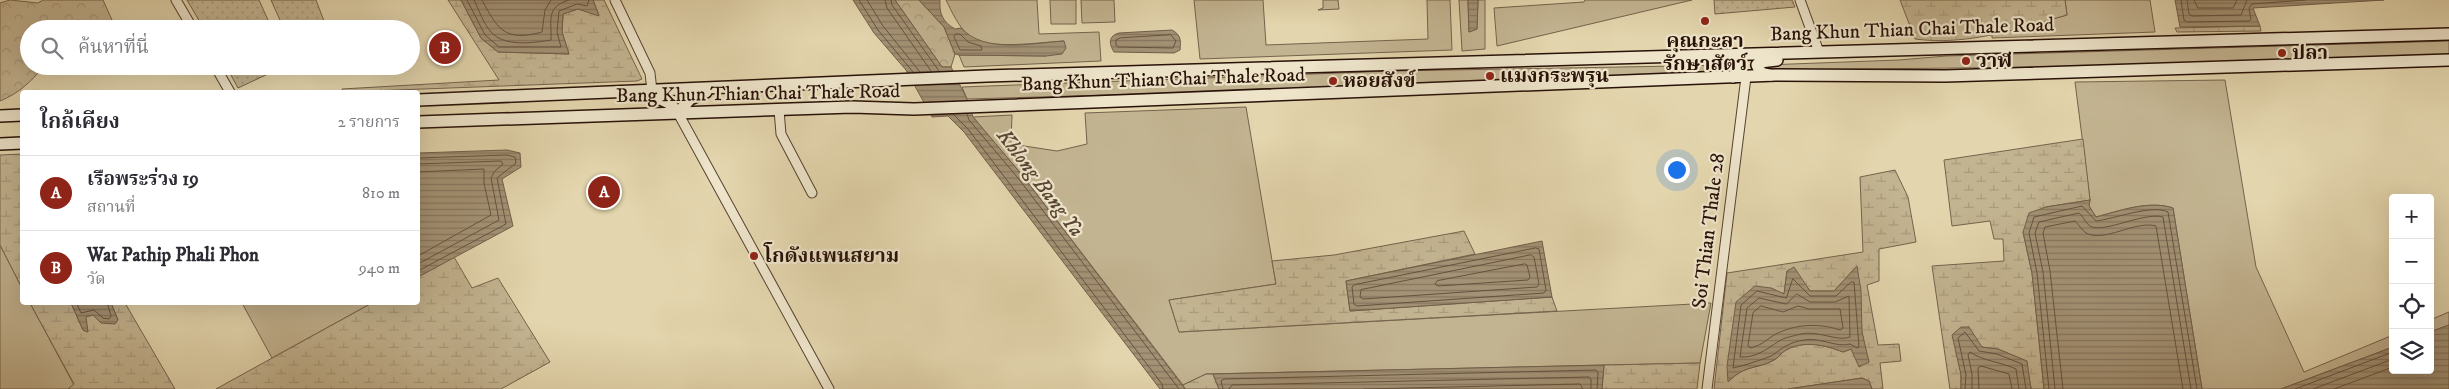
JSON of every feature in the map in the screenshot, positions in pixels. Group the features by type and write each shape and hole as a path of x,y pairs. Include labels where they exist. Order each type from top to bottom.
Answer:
{"main road":[{"name":"Bang Khun Thian Chai Thale Road","path":"420,100 978,76 2449,34"},
{"path":"1772,75 1758,70 1757,66 1760,62 1907,57 1942,49"},
{"name":"Bang Khun Thian Chai Thale Road","path":"422,122 852,107 914,109 1772,75 1945,76 2449,60"},
{"path":"1527,61 1631,64 1735,62 1740,66 1740,73 1733,77"},
{"path":"647,91 669,103 678,113 696,95 720,88"},
{"path":"420,100 432,103 435,110 433,118 422,122"},
{"path":"0,116 20,115"},
{"path":"0,144 20,143"}],"street":[{"path":"176,0 188,20"},
{"path":"615,0 650,73 647,91"},
{"path":"1800,0 1819,52"},
{"path":"220,75 229,90"},
{"name":"Soi Thian Thale 28","path":"1707,389 1746,77"},
{"path":"779,110 781,134 812,193"},
{"path":"678,113 829,389"}],"green space":[{"path":"10,0 38,3 43,0 103,0 112,20 20,20 20,75 37,75 13,95 0,101 0,3"},
{"path":"187,0 259,0 268,20 199,20"},
{"path":"271,0 316,0 324,20 280,20"},
{"path":"448,0 461,0 481,38 498,52 569,54 562,32 563,14 578,9 599,15 593,0 604,0 642,79 637,81 396,90 342,89 499,80"},
{"path":"895,0 919,0 944,27 955,54 951,67 942,67"},
{"path":"946,0 1037,0 1039,34 1099,32 1101,61 964,67 959,55 1046,56 1064,41 1000,44 977,41 962,28"},
{"path":"1050,0 1076,0 1076,24 1051,24"},
{"path":"1081,0 1114,0 1115,22 1082,23"},
{"path":"1194,0 1263,0 1266,45 1428,39 1427,0 1450,0 1452,50 1200,59"},
{"path":"1323,0 1338,0 1339,9 1318,10 1323,8"},
{"path":"1459,0 1468,0 1469,32 1477,29 1478,0 1485,0 1485,49 1462,51"},
{"path":"1585,0 1692,0 1497,46 1494,8 1584,2"},
{"path":"1714,0 1792,0 1795,7 1715,14"},
{"path":"1900,0 2065,0 2067,15 1992,35 1934,41 1915,39"},
{"path":"2065,0 2150,0 2155,32 1992,38 1992,35 2067,15"},
{"path":"2260,26 2261,31 2177,32 2175,28"},
{"path":"2449,41 2449,56 2051,67 1764,70 1763,67 1765,65 1899,60 1946,56"},
{"path":"1733,65 1735,71 1287,90 967,99 962,87 1393,71"},
{"path":"231,75 266,75 238,88"},
{"path":"2225,80 2256,267 2304,372 2389,337 2389,348 2281,389 2202,389 2173,208 2154,205 2144,206 2124,209 2096,217 2089,206 2090,200 2075,82"},
{"path":"1246,107 1276,284 1169,300 1179,332 1711,303 1700,363 1206,374 1183,385 1022,175 973,117 1012,115 1011,144 1057,151 1087,144 1085,113"},
{"path":"2083,139 2090,200 2046,207 2023,232 2032,273 2044,389 2031,389 2026,361 1998,349 1981,347 1961,375 1961,389 1950,389 1932,266 2004,261 2003,239 1994,239 1990,221 1952,226 1944,160"},
{"path":"20,154 20,284 0,245 0,155"},
{"path":"1895,170 1908,197 1916,242 1879,249 1879,281 1867,285 1878,345 1899,344 1901,361 1880,363 1883,389 1872,389 1869,381 1862,378 1788,389 1714,389 1727,273 1863,252 1860,177","holes":["1856,267 1862,332 1868,362 1851,349 1843,352 1829,347 1807,344 1784,351 1776,359 1741,372 1729,381 1771,288 1784,294 1787,271 1799,277 1810,291 1834,291"]},
{"path":"1464,231 1475,254 1346,281 1350,311 1552,297 1557,311 1179,332 1169,300 1276,284 1272,261 1334,255"},
{"path":"0,245 20,284 20,305 31,305 74,385 68,389 0,389"},
{"path":"454,257 472,288 498,278 550,362 501,389 216,389 368,305 420,305 420,276"},
{"path":"31,305 72,305 83,330 88,332 85,317 93,314 118,320 112,305 126,305 175,389 68,389 74,384"},
{"path":"243,305 368,305 272,358"},
{"path":"2449,312 2449,325 2434,331 2434,318"},
{"path":"1700,363 1697,389 1602,389 1604,365"},
{"path":"1206,374 1213,374 1219,389 1185,389 1183,385"}],"water":[{"path":"461,0 593,0 599,16 578,9 563,14 562,32 569,54 498,52 481,38"},
{"path":"853,0 895,0 942,67 951,67 967,99 973,117 1022,175 1185,389 1160,389 964,132 948,116 932,117 906,70 874,33"},
{"path":"919,0 940,0 941,13 947,23 955,29 961,28 971,36 983,41 996,44 1024,45 1064,41 1066,48 1062,54 1046,56 955,54 944,27"},
{"path":"1468,0 1478,0 1477,29 1469,32"},
{"path":"2175,0 2384,0 2253,8 2260,26 2180,27"},
{"path":"1172,30 1179,36 1180,41 1180,50 1174,53 1114,52 1111,46 1111,38 1115,34"},
{"path":"507,150 520,153 521,167 502,179 513,226 420,276 420,153"},
{"path":"2090,200 2089,206 2096,217 2124,209 2144,206 2154,205 2173,208 2202,389 2044,389 2032,273 2023,232 2029,213 2046,207"},
{"path":"1542,241 1552,297 1350,311 1346,281"},
{"path":"1857,266 1861,291 1862,332 1869,362 1859,367 1851,349 1843,352 1829,347 1807,344 1793,347 1767,363 1740,372 1728,382 1727,366 1736,302 1755,286 1771,288 1784,294 1787,271 1794,267 1810,291 1834,291"},
{"path":"72,305 112,305 118,320 115,324 101,323 93,315 86,317 88,332 83,330"},
{"path":"2449,325 2449,389 2281,389 2389,348 2389,374 2434,374 2434,331"},
{"path":"1961,327 1969,327 1982,347 1998,349 2027,361 2031,389 1961,389 1961,375 1952,335"},
{"path":"1604,365 1602,389 1219,389 1213,374"},
{"path":"1862,378 1869,381 1872,389 1788,389"}],"place":[{"name":"คุณกะลา รักษาสัตว์","path":"1705,21"},
{"name":"Wat Pathip Phali Phon","path":"445,48"},
{"name":"ปลา","path":"2282,53"},
{"name":"วาฬ","path":"1966,61"},
{"name":"แมงกระพรุน","path":"1490,76"},
{"name":"หอยสังข์","path":"1333,81"},
{"name":"เรือพระร่วง 19","path":"604,192"},
{"name":"โกดังแพนสยาม","path":"754,256"}],"water label":[{"name":"Khlong Bang Ya","path":"1040,183"}]}
